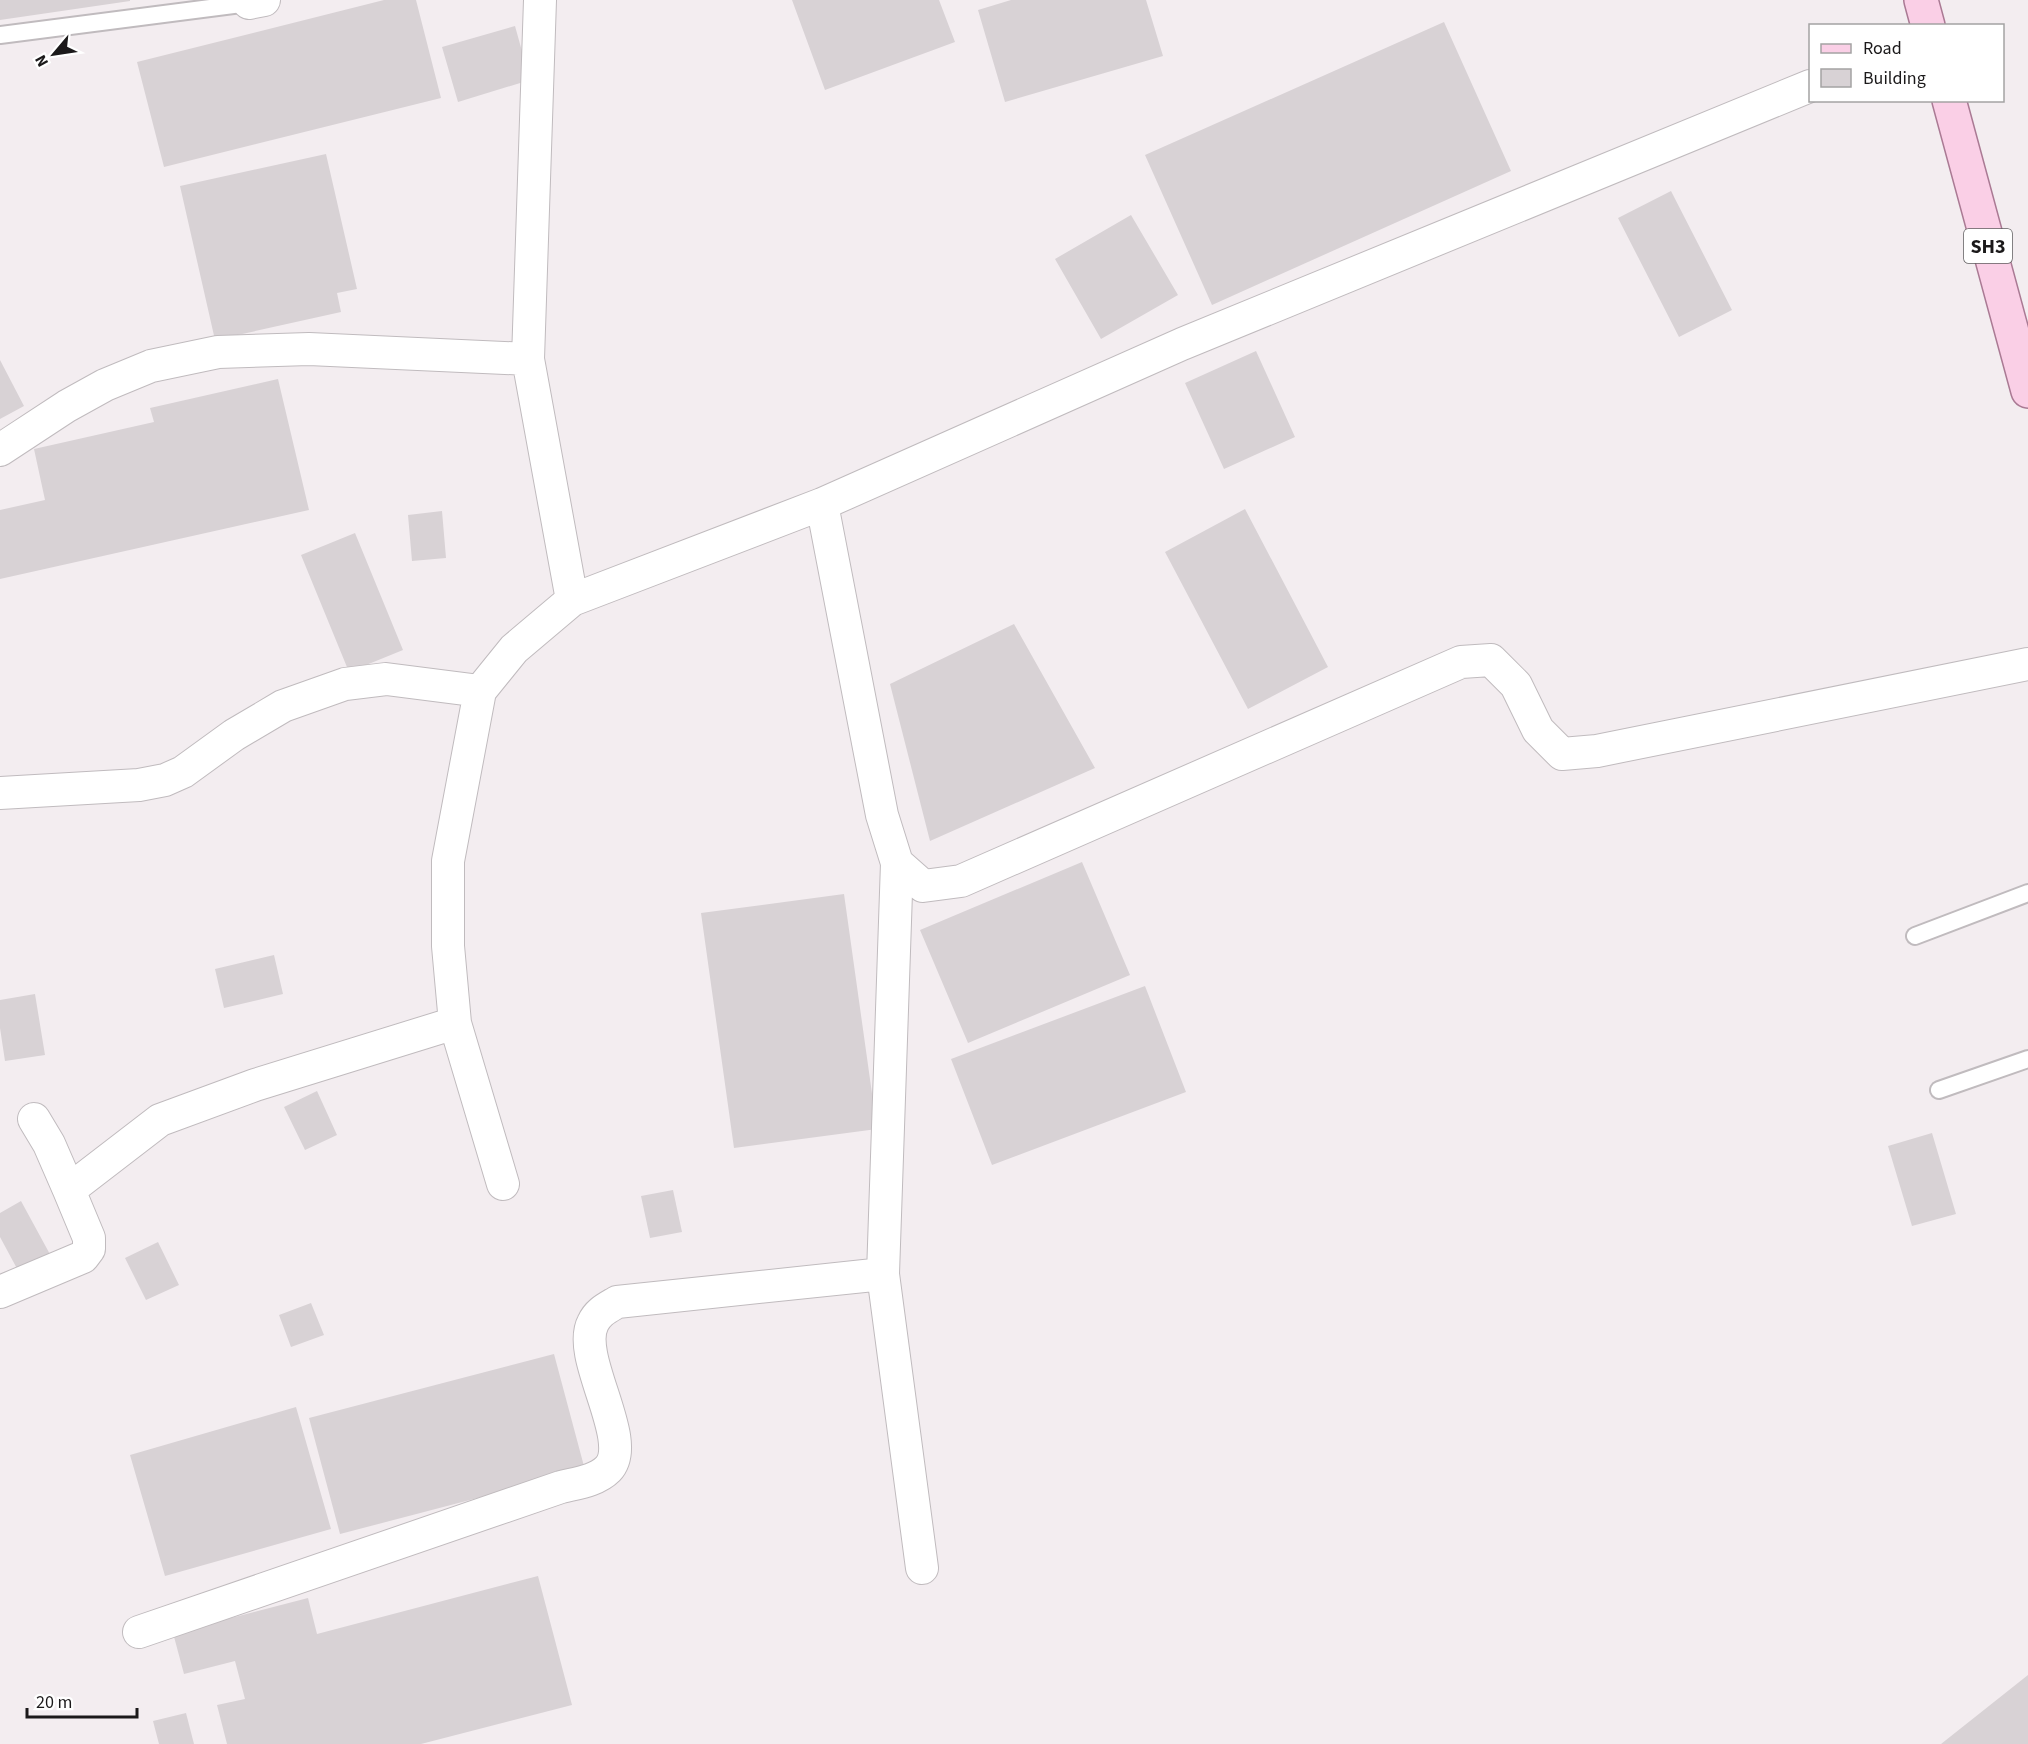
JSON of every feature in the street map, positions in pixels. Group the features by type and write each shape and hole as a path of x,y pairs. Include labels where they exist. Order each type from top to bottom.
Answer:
{"main road":[{"path":"1921,0 1927,24"},
{"name":"SH3","path":"1950,102 2028,392"}],"street":[{"path":"540,0 528,359 572,600"},
{"path":"503,1184 455,1023 448,946 448,861 480,691 514,649 572,600 822,504 1182,344 1809,86"},
{"path":"0,450 67,405 105,385 150,366 218,352 309,349 528,359"},
{"path":"822,504 882,815 897,863 884,1275 922,1568"},
{"path":"897,863 923,886 961,881 1461,662 1491,660 1516,685 1538,730 1562,754 1597,752 2028,664"},
{"path":"0,793 139,785 165,780 183,772 234,735 283,706 345,684 386,679 480,691"},
{"path":"69,1190 160,1120 255,1085 455,1023"},
{"path":"0,1292 83,1257 89,1249 89,1238 69,1190 49,1144 34,1119"},
{"path":"139,1632 561,1487 597,1477 609,1468 615,1457 615,1440 590,1346 591,1324 601,1311 617,1302 884,1275"}],"lane":[{"path":"0,35 256,1"},
{"path":"1915,936 2028,893"},
{"path":"1939,1090 2028,1059"}],"building":[{"path":"0,0 130,0 130,1 0,20"},
{"path":"384,0 416,0 441,98 164,167 137,62"},
{"path":"792,0 939,0 955,42 825,90"},
{"path":"1011,0 1146,0 1163,56 1005,102 978,10"},
{"path":"1444,22 1511,171 1212,305 1145,155"},
{"path":"515,26 530,80 458,102 442,47"},
{"path":"326,154 357,289 337,293 341,312 215,340 180,186"},
{"path":"1671,191 1732,310 1679,337 1618,218"},
{"path":"1131,215 1178,295 1101,339 1055,259"},
{"path":"1256,351 1295,437 1224,469 1185,383"},
{"path":"0,360 24,406 0,419"},
{"path":"278,379 309,510 0,579 0,510 45,500 34,449 154,422 150,408"},
{"path":"1245,509 1328,667 1248,709 1165,552"},
{"path":"442,511 446,558 412,561 408,515"},
{"path":"355,533 403,650 349,672 301,555"},
{"path":"1014,624 1095,768 930,841 890,684"},
{"path":"1082,862 1130,975 968,1043 920,930"},
{"path":"844,894 877,1129 734,1148 701,913"},
{"path":"274,955 283,994 224,1008 215,969"},
{"path":"1145,986 1186,1092 992,1165 951,1059"},
{"path":"35,994 45,1055 5,1061 0,1028 0,1000"},
{"path":"317,1091 337,1135 305,1150 284,1107"},
{"path":"1932,1133 1956,1214 1912,1226 1888,1146"},
{"path":"673,1190 682,1232 650,1238 641,1196"},
{"path":"21,1201 52,1258 21,1276 0,1237 0,1213"},
{"path":"158,1242 179,1285 146,1300 125,1258"},
{"path":"311,1303 324,1335 291,1347 279,1315"},
{"path":"554,1354 585,1470 340,1534 309,1418"},
{"path":"296,1407 331,1529 165,1576 130,1455"},
{"path":"538,1576 572,1705 421,1744 227,1744 217,1705 245,1699 235,1661 184,1674 173,1633 308,1598 317,1634"},
{"path":"2028,1675 2028,1744 1941,1744"},
{"path":"186,1713 194,1744 159,1744 153,1721"}]}
